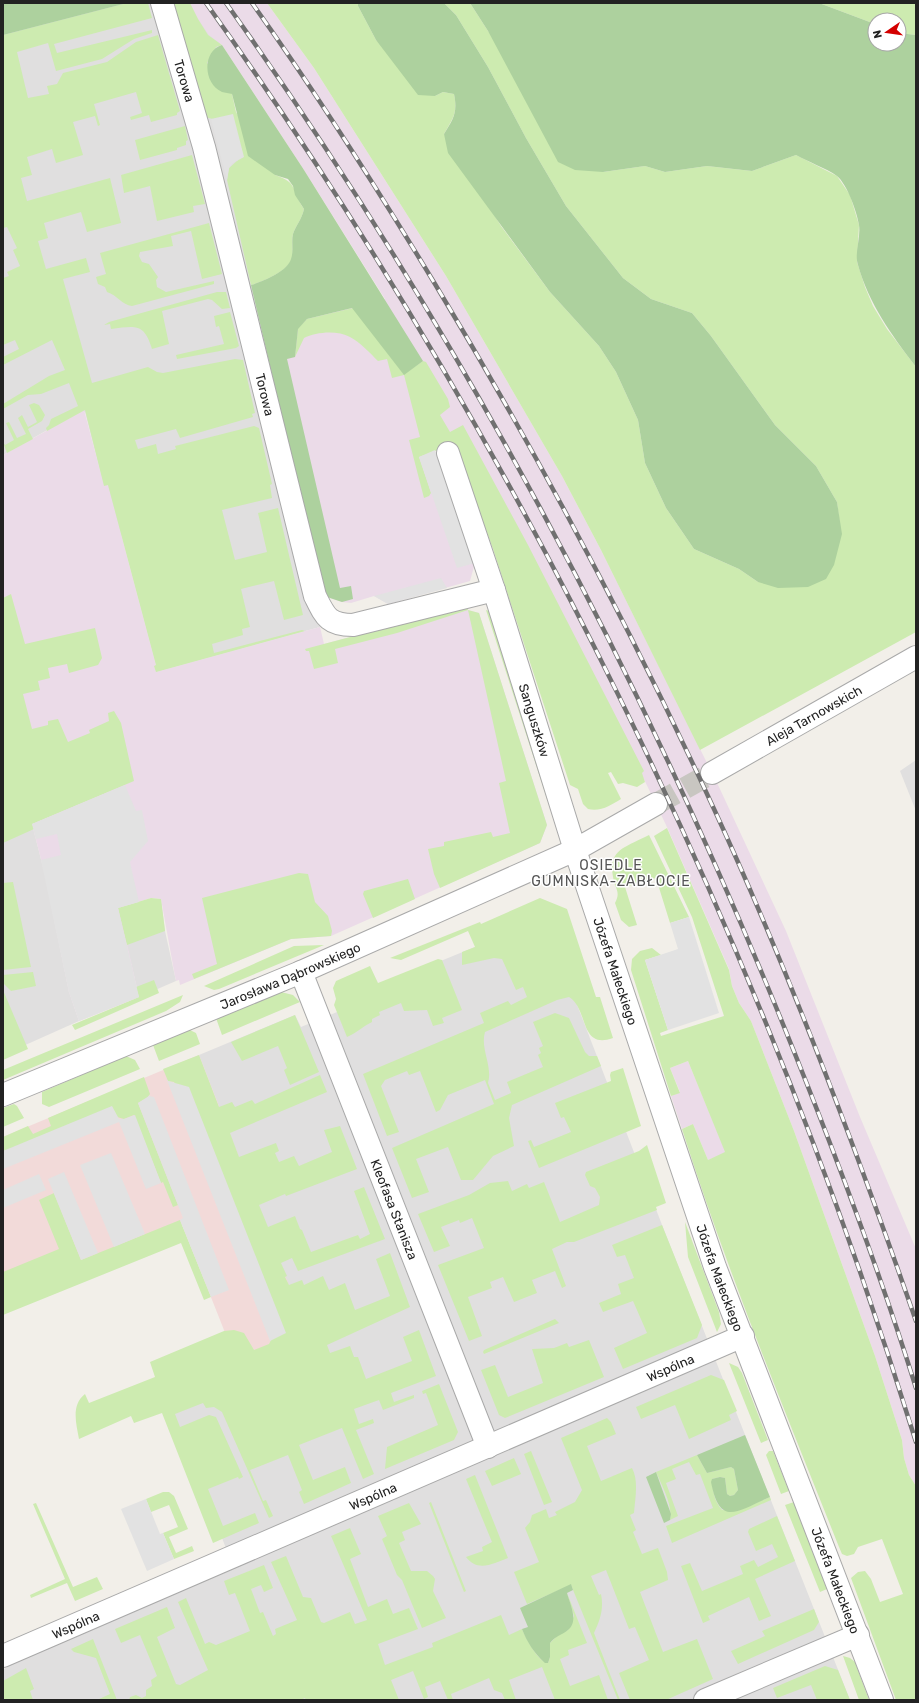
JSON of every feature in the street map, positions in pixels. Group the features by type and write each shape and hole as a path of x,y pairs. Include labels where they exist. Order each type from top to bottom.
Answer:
{"street":[{"name":"Torowa","path":"162,3 204,147 315,596 324,615 338,625 353,625 494,590"},
{"name":"Sanguszków","path":"448,452 494,590 575,850"},
{"name":"Aleja Tarnowskich","path":"712,773 916,657"},
{"path":"575,850 656,804"},
{"name":"Jarosława Dąbrowskiego","path":"3,1095 301,972 575,850"},
{"name":"Józefa Małeckiego","path":"575,850 715,1267 743,1336 882,1700"},
{"name":"Kleofasa Stanisza","path":"301,972 488,1447"},
{"name":"Wspólna","path":"3,1656 743,1336"},
{"path":"705,1700 858,1635"}],"shaded area":[{"path":"3,3 190,3 222,45 324,596 316,612 320,627 156,672 156,665 122,537 104,486 85,412 74,415 3,455"},
{"path":"190,3 267,3 314,68 446,276 562,476 601,550 719,787 786,931 860,1117 916,1249 916,1486 909,1475 904,1458 902,1440 875,1356 794,1131 751,1021 739,1003 732,986 729,969 666,825 641,773 456,444 435,451 475,563 470,581 388,604 374,596 351,603 342,602 324,596 262,331 385,299 304,170 222,45 209,35 198,19"},
{"path":"233,114 244,157 233,163 229,168 227,180 211,119"},
{"path":"84,410 104,485 108,485 156,665 156,672 320,627 324,644 467,606 468,610 479,613 547,825 540,843 331,936 291,939 180,985 179,980 176,981 161,899 151,898 119,908 139,997 79,1021 69,992 45,875 32,824 133,781 21,766 3,651 3,455"},
{"path":"435,450 475,563 457,568 419,457"},
{"path":"441,578 447,588 388,604 374,596"},
{"path":"3,651 134,781 32,824 45,875 69,992 79,1021 3,1055"},
{"path":"916,760 916,811 900,771"},
{"path":"125,785 136,811 142,810 148,841 130,862 139,902 118,908 139,997 79,1021 69,992 41,860 61,855 57,834 36,839 32,824"},
{"path":"161,899 165,931 176,981 139,997 118,908"},
{"path":"689,917 719,1013 668,1030 645,960 678,949 670,923"},
{"path":"544,919 664,1230 850,1700 3,1700 3,1670 17,1660 234,1569 172,1409 285,1277 199,1055 295,1015 301,1027 337,1012 340,1002"},
{"path":"199,1055 314,1349 243,1378 182,1224 3,1297 3,1137"},
{"path":"688,1061 726,1153 708,1160 693,1124 682,1129 671,1096 680,1092 670,1068"},
{"path":"166,1078 168,1081 189,1087 286,1333 270,1341"},
{"path":"149,1096 154,1097 229,1290 211,1297 180,1220 183,1218 138,1103"},
{"path":"112,1106 119,1119 124,1119 135,1115 161,1183 146,1189 119,1122 3,1169 3,1151"},
{"path":"111,1153 145,1234 114,1247 80,1165"},
{"path":"64,1172 98,1253 81,1260 48,1179"},
{"path":"39,1174 46,1190 3,1208 3,1190"},
{"path":"146,1499 160,1534 163,1533 174,1559 147,1571 121,1509"}],"green space":[{"path":"3,3 127,3 3,35"},
{"path":"127,3 148,3 152,18 54,44 57,53 152,30 152,33 134,39 102,59 56,71 48,43 17,52 28,98 49,94 47,86 57,84 63,73 107,62 136,42 158,35 180,111 177,115 151,122 149,115 131,120 130,117 142,113 136,92 94,104 100,125 98,126 95,116 73,122 83,155 56,163 52,149 27,157 32,175 21,178 27,201 110,178 121,223 87,232 81,212 44,223 48,238 38,241 46,269 86,258 90,272 63,279 92,383 148,367 157,372 163,373 235,359 243,360 255,413 252,414 253,417 180,438 176,429 135,440 138,449 156,444 158,454 176,449 175,446 254,426 259,428 272,484 270,485 272,498 222,510 235,560 267,552 258,513 278,508 303,615 284,620 274,581 241,589 250,627 242,629 243,635 212,644 214,653 302,630 305,631 156,672 154,666 156,665 108,485 104,486 85,410 47,431 46,428 51,419 78,406 69,383 41,394 28,395 3,409 3,404 49,376 65,370 52,340 3,365 3,357 19,349 15,340 3,345 3,278 9,276 7,272 20,266 13,250 17,248 7,227 3,228 3,35"},
{"path":"170,3 190,3 208,35 222,45 216,47 207,63 232,94 236,112 275,175 283,178 291,184 304,209 293,234 293,256 290,263 280,272 251,285 227,180 229,168 238,160 213,119 204,117"},
{"path":"267,3 358,3 358,6 376,40 435,96 443,92 454,94 454,115 444,134 501,226 550,292 599,346 616,372 638,420 645,463 666,508 694,549 739,569 758,582 841,534 837,502 816,466 775,425 711,336 692,313 651,299 623,278 566,206 526,138 488,67 456,15 444,3 470,3 488,31 603,172 645,166 665,172 707,166 752,171 796,155 837,176 850,195 859,225 857,262 865,287 873,306 887,329 916,367 916,632 700,750 601,550 562,476 446,276 314,68"},
{"path":"358,3 444,3 456,15 488,67 526,138 566,206 623,278 651,299 692,313 711,336 775,425 816,466 837,502 842,534 834,565 826,579 808,587 778,588 758,582 739,569 694,549 666,508 645,463 638,420 616,372 599,346 550,292 448,153 444,134 454,116 454,94 443,92 435,96 418,95 376,40 358,6"},
{"path":"470,3 819,3 867,21 867,52 907,52 907,34 916,35 916,367 890,331 868,293 857,260 859,235 858,219 848,192 837,176 828,170 796,155 752,171 707,166 665,172 645,166 603,172 575,170 558,162 488,31"},
{"path":"819,3 916,3 916,35 907,34 907,12 867,12 867,21"},
{"path":"222,45 304,170 423,361 404,375 352,308 307,319 298,329 295,357 287,359 340,588 351,586 353,599 342,602 324,596 251,285 280,272 289,263 292,256 293,234 304,209 295,195 293,186 288,179 275,175 248,156 232,94 222,92 211,82 207,68 208,60 215,48"},
{"path":"185,126 188,140 186,141 186,145 177,148 177,150 140,160 135,140"},
{"path":"192,155 205,204 193,206 194,212 157,221 150,186 124,193 121,175"},
{"path":"209,223 222,274 202,279 191,231 171,236 173,246 140,252 139,256 142,262 149,264 158,277 156,280 157,287 166,292 214,281 214,284 132,306 122,302 114,295 107,292 105,287 98,284 96,277 106,274 100,253"},
{"path":"217,292 226,292 230,308 222,309 212,300 208,299 162,311 169,344 152,349 146,334 138,328 127,327 111,329 110,324 104,325 109,322"},
{"path":"353,308 404,374 423,361 426,362 448,399 450,407 440,415 450,432 463,425 528,545 644,771 642,773 645,782 637,787 623,783 618,784 611,772 608,773 621,799 610,806 597,810 588,809 583,804 578,789 570,785 493,549 454,444 419,457 431,493 429,496 424,498 409,440 420,437 404,375 392,378 387,359 378,361 357,342 350,337 339,333 320,333 304,338 295,357 298,328 307,319"},
{"path":"230,312 239,346 236,348 177,359 176,355 224,344 219,326 216,327 214,316"},
{"path":"34,403 39,405 45,415 42,421 28,429 33,439 7,453 3,442 5,445 14,440 6,423 9,422 17,438 26,434 18,418 22,415 28,427 37,422 29,405"},
{"path":"11,594 25,644 95,628 102,658 98,665 69,673 67,664 48,668 50,678 38,681 40,690 23,694 32,729 48,725 48,721 58,719 68,742 90,733 89,730 109,721 108,713 114,711 121,723 134,781 32,824 34,829 3,843 3,598"},
{"path":"467,606 468,610 397,633 335,649 338,663 314,669 309,651 306,651 305,649"},
{"path":"468,610 479,613 547,825 540,843 440,888 434,874 428,849 444,846 444,842 491,832 493,837 510,833 499,783 506,781"},
{"path":"486,610 489,611 550,798 547,799"},
{"path":"667,828 729,970 732,986 739,1003 751,1021 794,1131 875,1356 902,1440 904,1458 909,1475 916,1486 916,1700 896,1700 851,1578 858,1572 865,1571 871,1579 880,1602 903,1594 882,1539 858,1547 854,1554 847,1556 842,1554 777,1392 737,1287 699,1182 682,1129 693,1124 708,1160 725,1152 688,1061 670,1068 680,1093 671,1096 631,970 632,959 640,951 652,948 661,955 645,960 668,1030 660,1033 661,1036 724,1016 692,917 654,836"},
{"path":"649,835 689,917 670,923 656,878 625,887 637,925 629,927 621,920 615,903 618,894 612,873 612,864 614,857 618,852"},
{"path":"299,873 308,874 315,902 328,916 332,931 331,936 291,939 194,979 192,974 217,964 202,898"},
{"path":"408,879 415,899 373,918 363,894 364,891"},
{"path":"13,882 31,967 3,970 3,883"},
{"path":"151,898 161,899 165,931 127,945 118,908"},
{"path":"540,898 567,909 596,997 600,997 613,1038 602,1040 595,1038 589,1033 580,1010 569,997 557,1000 485,1032 484,1045 489,1070 488,1083 495,1100 511,1093 507,1082 543,1067 538,1055 541,1053 539,1048 543,1046 533,1022 555,1013 569,1018 585,1052 589,1056 597,1056 601,1066 512,1105 509,1118 514,1146 493,1156 473,1180 461,1180 448,1147 416,1159 429,1192 412,1198 392,1148 494,1104 485,1080 448,1095 440,1110 436,1112 420,1071 409,1075 407,1071 385,1080 381,1086 399,1132 387,1136 363,1074 484,1023 480,1013 508,1001 511,1005 527,997 523,987 516,990 502,959 494,958 462,965 462,952 475,947 468,931 401,960 390,958 480,922 481,924"},
{"path":"324,945 219,989 214,990 204,986 294,946"},
{"path":"438,959 442,960 462,1010 442,1018 444,1023 433,1026 427,1010 404,1011 401,1003 379,1012 380,1015 372,1019 372,1022 347,1037 334,1005 336,999 333,988 336,981 370,966 378,983"},
{"path":"33,972 36,986 11,991 3,983 3,975"},
{"path":"154,980 159,993 75,1030 72,1025 139,997 136,987"},
{"path":"3,990 28,1049 3,1060"},
{"path":"281,992 293,995 300,1002 222,1035 216,1018"},
{"path":"183,995 180,1002 166,1011 3,1080 3,1070"},
{"path":"295,1015 319,1072 290,1085 284,1070 287,1068 278,1046 242,1061 231,1042"},
{"path":"190,1030 196,1033 200,1044 159,1061 153,1045"},
{"path":"199,1055 219,1107 232,1102 235,1107 252,1100 255,1104 320,1075 327,1092 230,1133 239,1157 276,1143 279,1151 275,1153 279,1162 294,1156 299,1166 332,1152 324,1130 340,1126 357,1169 286,1196 285,1194 259,1205 268,1227 295,1216 311,1252 358,1235 360,1239 370,1234 354,1191 364,1187 385,1239 298,1271 292,1258 281,1263 287,1276 285,1277 289,1285 302,1280 304,1285 323,1276 329,1290 345,1283 355,1310 390,1296 376,1259 390,1253 410,1307 327,1345 330,1353 350,1346 354,1357 358,1357 366,1379 412,1361 403,1337 419,1330 436,1376 391,1393 394,1402 414,1395 414,1398 383,1410 379,1400 354,1409 359,1424 373,1419 374,1423 356,1430 374,1474 363,1479 342,1428 299,1445 313,1480 345,1467 351,1483 304,1504 299,1492 302,1490 288,1455 250,1470 263,1501 266,1500 273,1516 269,1518 222,1412 214,1407 206,1408 203,1403 175,1414 180,1427 209,1415 216,1417 243,1477 239,1479 238,1477 208,1489 223,1526 255,1513 259,1523 213,1543 162,1413 134,1423 131,1416 79,1439 76,1415 78,1403 85,1394 89,1403 155,1377 150,1362 224,1331 234,1330 244,1333 254,1350 269,1344 272,1338 174,1082 168,1081 163,1069"},
{"path":"126,1056 135,1060 140,1069 49,1107 42,1104 42,1092"},
{"path":"623,1068 641,1126 539,1168 528,1141 531,1140 534,1147 571,1132 564,1117 561,1118 555,1103 611,1081 611,1072"},
{"path":"144,1077 150,1094 147,1098 138,1103 178,1205 173,1207 163,1182 161,1183 134,1115 124,1119 117,1117 3,1151 3,1137 28,1126 33,1134 51,1126 48,1118"},
{"path":"14,1104 17,1106 24,1118 3,1127 3,1108"},
{"path":"647,1145 666,1203 656,1207 657,1210 574,1242 567,1242 552,1249 566,1286 562,1288 555,1271 532,1280 537,1293 514,1302 503,1277 490,1282 492,1288 468,1297 482,1336 469,1341 438,1265 484,1248 472,1218 460,1223 459,1220 441,1227 450,1246 434,1252 418,1214 469,1195 490,1183 508,1181 512,1191 527,1184 529,1188 544,1182 560,1222 599,1205 600,1197 595,1188 590,1186 585,1175 586,1172 639,1151"},
{"path":"54,1193 81,1260 180,1220 211,1297 204,1300 181,1243 3,1315 3,1272 59,1249 39,1200"},
{"path":"685,1222 719,1312 721,1324 717,1332 688,1257"},
{"path":"662,1225 702,1325 697,1338 623,1369 614,1348 647,1333 633,1301 603,1312 599,1303 621,1294 618,1284 634,1278 625,1255 617,1257 612,1245"},
{"path":"555,1319 559,1323 484,1354 483,1352 484,1350"},
{"path":"589,1340 604,1377 505,1418 499,1415 481,1370 495,1365 508,1397 543,1383 532,1349 554,1348 567,1343 569,1347"},
{"path":"729,1363 738,1367 742,1373 768,1440 761,1443"},
{"path":"711,1375 724,1380 737,1411 729,1415 731,1420 689,1439 675,1405 641,1419 636,1407"},
{"path":"439,1384 458,1432 454,1440 385,1469 387,1447 438,1425 426,1393 423,1394 422,1391"},
{"path":"607,1418 611,1422 616,1434 587,1446 601,1481 632,1468 634,1473 636,1490 634,1513 630,1515 636,1530 633,1532 642,1554 658,1548 667,1572 668,1580 640,1592 663,1652 697,1639 713,1679 666,1700 630,1700 619,1673 649,1660 635,1627 629,1629 606,1570 591,1576 599,1595 601,1594 602,1599 601,1614 594,1633 620,1700 618,1700 571,1585 527,1604 514,1572 539,1562 525,1528 530,1522 532,1515 546,1509 549,1518 557,1515 555,1512 575,1502 582,1490 561,1438"},
{"path":"745,1435 770,1497 739,1511 725,1511 719,1506 711,1482 712,1479 720,1477 725,1478 727,1494 730,1496 734,1495 738,1490 734,1469 731,1467 707,1473 697,1455"},
{"path":"531,1451 552,1502 544,1505 524,1454"},
{"path":"769,1451 773,1451 789,1491 781,1494 766,1455"},
{"path":"697,1455 707,1473 731,1467 734,1469 738,1490 734,1495 730,1496 727,1494 725,1478 720,1477 712,1479 713,1492 719,1507 722,1510 737,1511 770,1497 771,1500 672,1543 666,1526 713,1508 700,1474 696,1475 689,1462 672,1469 676,1479 666,1483 678,1516 670,1520 670,1508 664,1489 656,1472"},
{"path":"514,1458 521,1474 492,1486 485,1471"},
{"path":"656,1472 671,1514 670,1520 664,1523 646,1477"},
{"path":"475,1475 508,1558 492,1564 481,1566 471,1562 466,1557 483,1551 482,1547 492,1542 466,1479"},
{"path":"163,1492 169,1492 174,1496 188,1529 169,1537 176,1553 192,1546 194,1551 174,1559 163,1533 178,1527 169,1505 151,1512 146,1499"},
{"path":"431,1502 466,1591 464,1592 429,1503"},
{"path":"794,1502 827,1589 820,1592 785,1505"},
{"path":"36,1503 73,1587 97,1577 103,1589 75,1601 67,1583 31,1598 30,1595 65,1579 33,1504"},
{"path":"409,1503 421,1524 402,1532 405,1540 399,1543 411,1571 427,1571 435,1579 433,1591 446,1618 422,1628 402,1580 397,1575 382,1539 387,1536 378,1516"},
{"path":"777,1516 795,1561 755,1579 771,1616 759,1621 749,1597 708,1616 710,1620 703,1623 681,1566 690,1563 702,1591 743,1574 740,1566 754,1560 758,1567 778,1557 772,1544 756,1551 748,1532 749,1529"},
{"path":"350,1528 361,1554 350,1559 368,1607 387,1599 393,1614 409,1608 418,1629 378,1644 385,1665 433,1647 432,1643 501,1615 509,1635 522,1629 536,1654 544,1662 548,1663 550,1657 550,1643 558,1635 568,1630 574,1616 567,1593 587,1643 568,1650 569,1655 560,1659 570,1686 599,1675 608,1700 555,1700 542,1667 509,1680 516,1700 505,1700 502,1693 494,1690 489,1678 451,1694 453,1700 448,1700 440,1681 425,1687 428,1697 424,1699 413,1671 391,1680 399,1700 306,1700 305,1698 300,1700 129,1700 130,1697 136,1695 142,1698 146,1696 146,1690 152,1686 151,1680 157,1676 140,1635 121,1643 115,1629 167,1607 175,1628 157,1637 176,1684 180,1685 208,1670 178,1602 186,1598 205,1644 209,1642 216,1645 250,1631 235,1593 229,1595 224,1581 264,1565 273,1588 264,1592 261,1585 251,1589 260,1613 263,1612 273,1636 276,1634 275,1629 297,1620 271,1562 286,1556 303,1597 311,1598 321,1622 324,1623 350,1612 355,1624 367,1620 331,1536"},
{"path":"571,1584 573,1590 567,1593 573,1612 573,1622 568,1630 550,1643 550,1657 548,1663 545,1663 534,1651 524,1634 522,1629 528,1627 520,1608"},
{"path":"814,1609 819,1622 814,1630 738,1664 731,1651 765,1636 762,1631"},
{"path":"93,1639 117,1700 97,1700 110,1694 96,1658 74,1652 71,1649"},
{"path":"843,1656 850,1658 855,1662 869,1700 859,1700"},
{"path":"825,1666 838,1670 850,1700 817,1700 811,1685 777,1698 773,1688"},
{"path":"26,1668 34,1689 30,1691 33,1700 3,1700 3,1681"}],"tunnel":[{"path":"656,804 712,773"}],"railway":[{"path":"206,3 319,168 425,339 525,515 618,694 704,878 782,1064 853,1252 916,1442"},
{"path":"226,3 307,121 385,241 459,364 530,489 597,616 660,745 720,875 776,1007 814,1101 868,1244 916,1388"},
{"path":"252,3 300,72 369,177 473,348 582,542 650,675 714,809 770,935 846,1127 916,1321"}],"district":[{"name":"OSIEDLE GUMNISKA-ZABŁOCIE","path":"611,874"}]}
